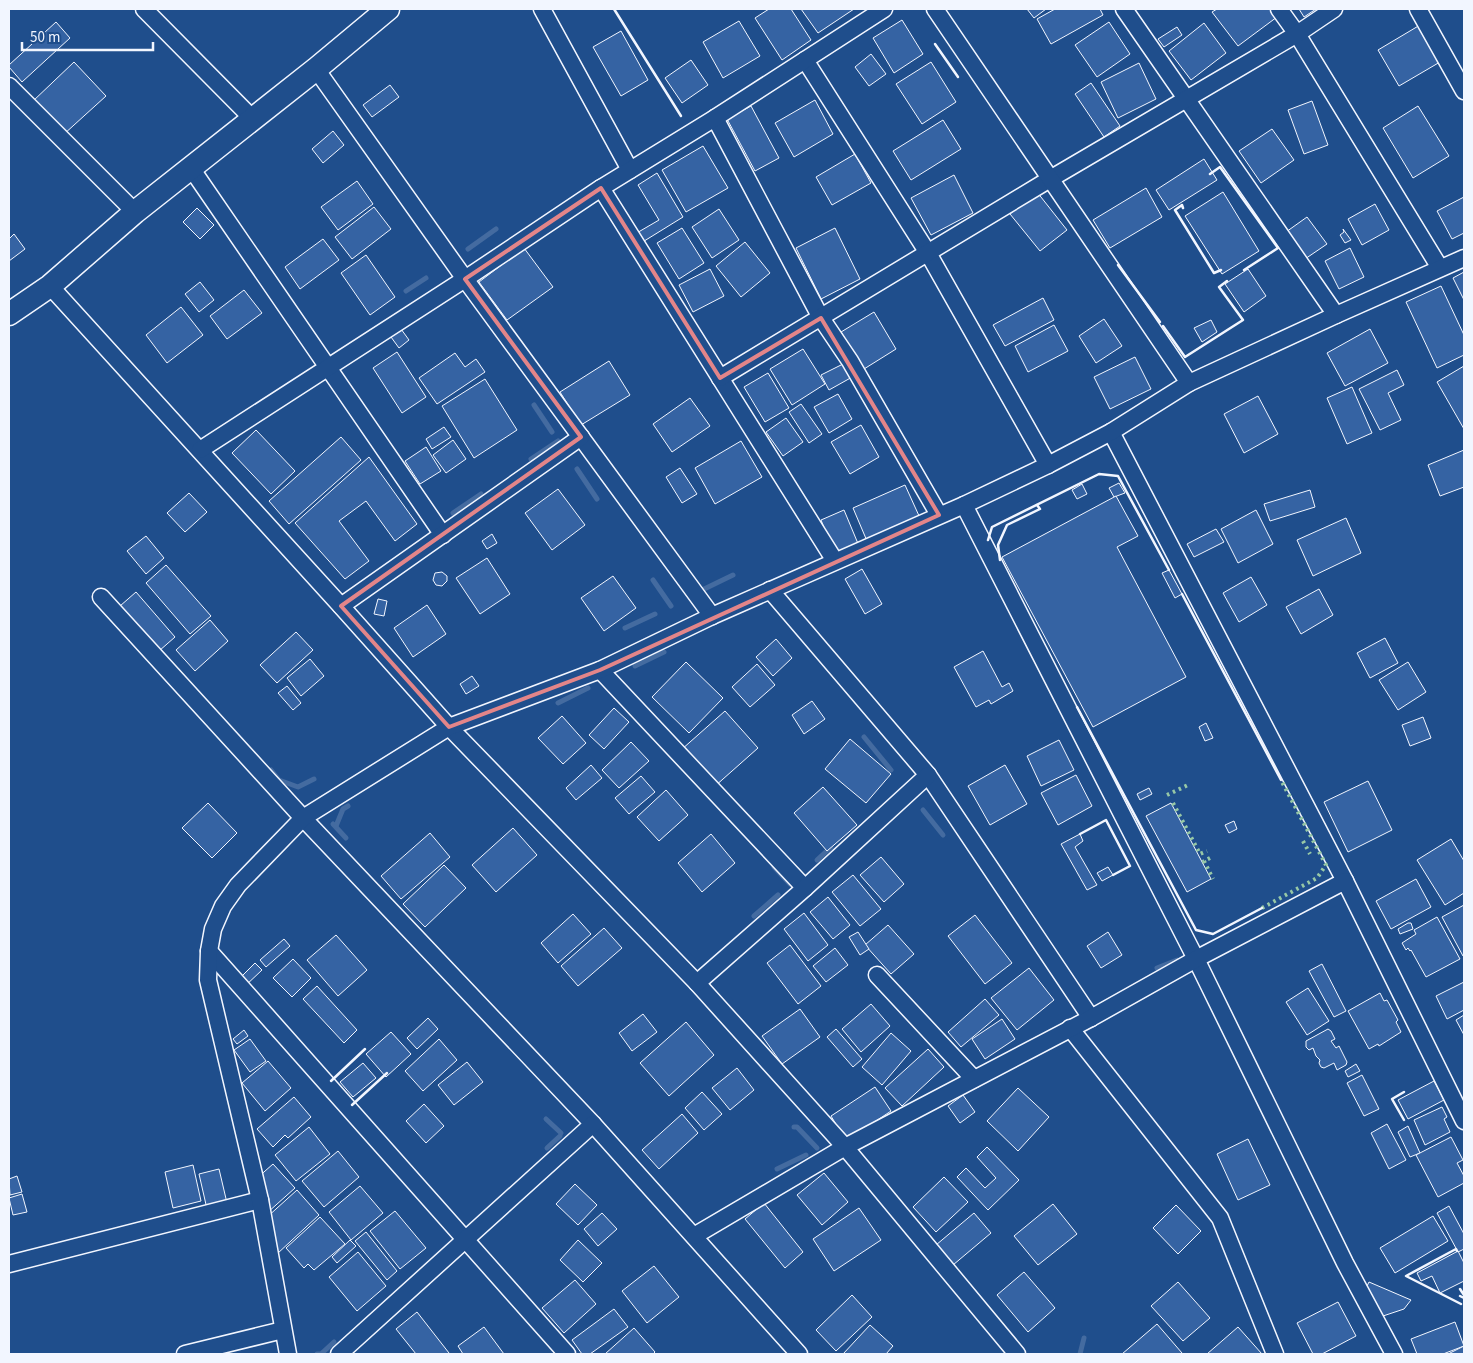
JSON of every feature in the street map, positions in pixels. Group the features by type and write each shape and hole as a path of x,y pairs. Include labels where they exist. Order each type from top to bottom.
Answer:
{"main road":[{"path":"9,314 50,286 135,212 316,69 380,11"}],"street":[{"path":"144,9 253,119"},
{"path":"542,9 630,170"},
{"path":"200,450 465,279 601,188 715,118 884,9"},
{"path":"935,9 1189,383"},
{"path":"1124,9 1336,315"},
{"path":"1279,9 1298,34 1440,268"},
{"path":"720,378 1050,179 1298,34 1334,9"},
{"path":"1418,9 1464,91"},
{"path":"805,60 928,253 1048,465"},
{"path":"316,69 465,279 712,616"},
{"path":"9,86 135,212"},
{"path":"715,118 821,318 850,361 939,515"},
{"path":"192,168 443,535"},
{"path":"601,188 835,561"},
{"path":"186,1354 288,1346 260,1200 208,980 209,951 213,929 223,906 238,885 303,818 449,727 600,670 712,616 964,505 1112,432 1189,383 1464,258"},
{"path":"50,286 342,606 449,727 697,983 845,1147 1017,1354"},
{"path":"1112,432 1345,881 1464,1121"},
{"path":"342,606 581,437"},
{"path":"964,505 1196,959 1345,1263 1394,1354"},
{"path":"770,590 928,775 1091,1018"},
{"path":"101,597 303,818 594,1124 799,1354"},
{"path":"600,670 805,888"},
{"path":"697,983 805,888 928,775"},
{"path":"694,1236 845,1147 1091,1018 1196,959 1345,881"},
{"path":"209,951 567,1354"},
{"path":"877,975 974,1080"},
{"path":"1070,1028 1220,1218 1275,1354"},
{"path":"339,1354 594,1124"},
{"path":"9,1264 260,1200"}],"highlighted area":[{"path":"601,188 720,378 821,318 939,515 600,670 449,727 341,606 581,437 465,279"}],"building":[{"path":"769,9 791,9 811,40 782,60 755,18"},
{"path":"801,9 854,9 818,33"},
{"path":"1027,9 1046,9 1034,18"},
{"path":"1055,9 1100,9 1103,15 1051,44 1037,19"},
{"path":"1217,9 1271,9 1277,17 1238,46 1212,12"},
{"path":"1299,9 1316,9 1304,17"},
{"path":"902,20 923,54 894,73 873,38"},
{"path":"739,21 760,56 723,78 703,42"},
{"path":"56,22 70,38 22,82 9,65"},
{"path":"1109,22 1130,54 1097,77 1075,45"},
{"path":"1204,23 1226,53 1191,80 1169,51"},
{"path":"1420,25 1440,62 1399,86 1378,50"},
{"path":"1177,27 1182,35 1164,47 1158,39"},
{"path":"621,31 648,80 621,96 593,47"},
{"path":"871,54 886,74 869,86 855,67"},
{"path":"691,60 708,85 682,103 665,78"},
{"path":"74,62 106,96 63,135 32,102"},
{"path":"931,62 956,102 922,124 896,84"},
{"path":"1139,63 1156,99 1118,118 1101,82"},
{"path":"1091,83 1120,126 1104,137 1075,94"},
{"path":"390,85 399,97 372,117 363,105"},
{"path":"815,100 833,134 794,157 775,123"},
{"path":"1312,101 1328,145 1304,154 1288,110"},
{"path":"751,106 779,158 755,171 727,119"},
{"path":"1418,106 1449,156 1413,178 1383,128"},
{"path":"943,120 961,149 911,180 893,151"},
{"path":"1272,129 1294,160 1261,183 1239,151"},
{"path":"333,131 344,145 323,163 312,149"},
{"path":"703,146 728,188 686,212 662,170"},
{"path":"855,154 871,183 832,205 816,177"},
{"path":"1204,159 1217,180 1169,210 1156,190"},
{"path":"657,173 683,217 641,243 635,234 659,220 638,185"},
{"path":"954,175 973,213 931,235 911,198"},
{"path":"357,181 373,204 338,230 321,207"},
{"path":"1146,188 1162,217 1110,248 1093,220"},
{"path":"1037,192 1067,230 1040,251 1010,214"},
{"path":"1223,192 1259,251 1222,274 1185,216"},
{"path":"1464,197 1464,233 1452,239 1437,211"},
{"path":"1375,204 1389,230 1362,245 1348,219"},
{"path":"374,207 391,229 352,259 335,237"},
{"path":"197,208 214,225 200,239 183,222"},
{"path":"719,209 739,240 712,258 692,227"},
{"path":"1307,217 1327,244 1305,259 1286,232"},
{"path":"682,228 704,263 679,279 657,243"},
{"path":"835,228 860,279 821,299 796,248"},
{"path":"1343,229 1351,240 1345,243 1340,235 1344,232"},
{"path":"14,234 25,249 9,261 9,239"},
{"path":"323,239 339,260 300,289 285,267"},
{"path":"745,242 770,273 741,297 716,266"},
{"path":"524,248 553,287 507,320 479,282"},
{"path":"1350,248 1364,277 1339,289 1325,261"},
{"path":"366,255 395,297 370,315 341,273"},
{"path":"710,269 724,296 693,312 679,285"},
{"path":"1248,269 1266,296 1244,312 1225,284"},
{"path":"1464,272 1464,300 1453,278"},
{"path":"200,282 214,300 199,312 185,294"},
{"path":"1441,286 1464,335 1464,355 1437,368 1406,302"},
{"path":"244,290 262,313 227,339 210,316"},
{"path":"1043,298 1054,320 1005,346 993,325"},
{"path":"181,307 203,335 167,363 146,335"},
{"path":"874,312 896,349 864,369 841,332"},
{"path":"1104,319 1122,346 1096,363 1079,336"},
{"path":"1211,320 1217,332 1202,342 1194,328"},
{"path":"1054,325 1068,351 1028,372 1015,346"},
{"path":"401,329 409,340 399,348 391,337"},
{"path":"1370,329 1388,363 1345,386 1327,353"},
{"path":"803,349 825,384 792,405 770,369"},
{"path":"397,352 426,397 402,413 373,368"},
{"path":"455,353 465,367 476,359 485,372 437,404 419,378"},
{"path":"1135,357 1151,389 1110,409 1094,377"},
{"path":"609,361 630,395 581,425 560,392"},
{"path":"847,362 854,376 829,390 821,375"},
{"path":"1464,366 1464,429 1437,382"},
{"path":"1397,370 1404,385 1388,393 1401,420 1380,430 1359,389"},
{"path":"768,373 789,408 765,422 744,387"},
{"path":"485,379 517,430 474,458 442,406"},
{"path":"1352,387 1372,433 1347,444 1327,398"},
{"path":"838,394 852,419 829,433 814,407"},
{"path":"1258,396 1278,434 1244,453 1224,414"},
{"path":"690,398 710,426 672,452 653,424"},
{"path":"801,404 822,434 809,443 789,412"},
{"path":"786,418 803,442 783,456 766,432"},
{"path":"861,425 879,457 850,474 831,442"},
{"path":"444,427 451,437 432,449 426,439"},
{"path":"256,430 295,471 271,494 232,453"},
{"path":"341,437 361,460 289,524 269,501"},
{"path":"453,440 466,459 446,473 433,455"},
{"path":"741,441 762,477 715,504 695,468"},
{"path":"426,447 441,471 420,484 405,461"},
{"path":"1464,450 1464,487 1440,496 1428,465"},
{"path":"369,457 417,524 395,541 366,501 339,521 369,561 345,579 295,523"},
{"path":"680,468 697,494 682,503 666,477"},
{"path":"1119,483 1125,493 1114,497 1109,488"},
{"path":"1082,484 1087,494 1077,499 1072,490"},
{"path":"905,485 920,518 867,541 853,508"},
{"path":"558,489 585,525 552,550 525,513"},
{"path":"1310,490 1315,507 1270,521 1264,504"},
{"path":"189,493 207,512 185,532 167,513"},
{"path":"1116,496 1138,536 1117,547 1186,677 1093,727 1002,557"},
{"path":"844,510 859,546 835,555 821,520"},
{"path":"1256,510 1273,544 1238,563 1221,529"},
{"path":"1346,518 1361,553 1313,576 1297,540"},
{"path":"1216,529 1224,542 1194,557 1187,544"},
{"path":"492,534 497,543 487,549 482,541"},
{"path":"146,536 164,558 146,574 127,551"},
{"path":"487,558 510,594 480,614 456,578"},
{"path":"166,565 211,616 190,634 146,583"},
{"path":"862,569 882,604 865,614 845,579"},
{"path":"1169,570 1182,594 1175,598 1162,573"},
{"path":"442,572 447,576 447,581 442,586 436,585 433,580 435,573"},
{"path":"613,576 636,608 604,631 581,598"},
{"path":"1251,577 1267,605 1239,622 1223,593"},
{"path":"1319,589 1333,615 1301,634 1286,607"},
{"path":"136,592 175,637 159,651 120,606"},
{"path":"378,599 387,601 384,616 374,614"},
{"path":"427,605 446,634 413,657 394,628"},
{"path":"210,620 228,641 195,671 176,650"},
{"path":"296,632 313,650 277,683 260,665"},
{"path":"1385,638 1398,663 1370,678 1357,653"},
{"path":"776,639 792,658 773,676 756,657"},
{"path":"983,651 1002,687 1009,683 1013,691 991,704 989,700 976,707 954,667"},
{"path":"310,659 324,676 301,696 287,678"},
{"path":"686,662 723,698 689,733 652,697"},
{"path":"1408,662 1426,692 1398,710 1379,680"},
{"path":"757,664 775,685 750,707 732,687"},
{"path":"472,676 479,686 466,694 460,684"},
{"path":"287,686 301,703 293,710 278,693"},
{"path":"812,701 825,719 804,734 792,715"},
{"path":"614,708 629,722 604,749 589,735"},
{"path":"725,711 758,748 714,787 681,750"},
{"path":"562,716 586,743 563,764 538,738"},
{"path":"1423,717 1431,738 1410,746 1402,725"},
{"path":"1206,723 1213,738 1205,741 1199,727"},
{"path":"850,739 891,774 866,803 825,769"},
{"path":"1059,740 1074,770 1041,786 1027,756"},
{"path":"631,742 649,761 619,788 602,770"},
{"path":"591,765 602,778 576,800 566,788"},
{"path":"1005,765 1027,804 990,825 968,786"},
{"path":"1076,775 1092,806 1058,825 1041,793"},
{"path":"641,776 655,792 629,814 615,798"},
{"path":"1368,781 1392,830 1348,852 1324,802"},
{"path":"823,787 857,825 827,851 794,813"},
{"path":"1149,788 1152,794 1140,800 1137,794"},
{"path":"666,790 688,815 659,841 637,817"},
{"path":"208,803 237,833 212,858 182,828"},
{"path":"1171,803 1211,879 1187,892 1146,816"},
{"path":"1234,821 1237,829 1229,833 1225,825"},
{"path":"513,828 537,855 496,892 472,865"},
{"path":"430,833 450,857 401,899 381,876"},
{"path":"711,834 735,863 702,892 678,863"},
{"path":"1080,834 1083,841 1075,847 1097,885 1087,890 1061,844"},
{"path":"1451,839 1464,861 1464,893 1445,905 1417,860"},
{"path":"881,857 904,884 884,902 860,875"},
{"path":"444,865 466,888 425,927 403,904"},
{"path":"1108,867 1113,875 1102,881 1097,873"},
{"path":"853,875 881,909 860,926 832,892"},
{"path":"1416,879 1431,907 1391,929 1376,901"},
{"path":"828,897 850,925 833,939 810,912"},
{"path":"1464,905 1464,955 1463,956 1442,917"},
{"path":"804,913 828,945 808,961 784,929"},
{"path":"573,914 591,934 558,963 541,943"},
{"path":"975,915 1012,963 985,984 948,936"},
{"path":"1437,917 1460,959 1426,977 1411,950 1408,948 1406,950 1402,943 1416,934 1414,930"},
{"path":"1411,923 1413,929 1400,934 1398,929"},
{"path":"888,925 914,954 891,974 865,945"},
{"path":"604,928 622,948 578,986 561,966"},
{"path":"858,932 869,949 860,955 849,937"},
{"path":"1108,932 1122,955 1101,968 1087,946"},
{"path":"336,935 367,970 338,996 307,960"},
{"path":"284,939 290,946 266,967 260,960"},
{"path":"790,945 821,986 798,1004 767,963"},
{"path":"835,948 848,965 826,982 813,966"},
{"path":"293,959 311,978 292,997 273,978"},
{"path":"255,963 262,970 244,987 238,980"},
{"path":"1322,964 1346,1011 1334,1017 1309,971"},
{"path":"1029,968 1054,1000 1017,1030 991,998"},
{"path":"1464,982 1464,1010 1447,1019 1436,996"},
{"path":"317,986 357,1030 344,1043 303,999"},
{"path":"1308,988 1329,1021 1307,1035 1286,1002"},
{"path":"1380,993 1384,1001 1387,1000 1398,1020 1396,1022 1401,1032 1379,1046 1378,1044 1369,1049 1348,1011"},
{"path":"985,999 999,1015 961,1047 948,1032"},
{"path":"871,1004 890,1026 861,1052 842,1029"},
{"path":"800,1009 820,1037 782,1064 762,1036"},
{"path":"643,1014 657,1032 632,1051 619,1033"},
{"path":"1464,1015 1464,1035 1456,1020"},
{"path":"428,1018 438,1029 417,1049 407,1038"},
{"path":"1002,1019 1015,1039 985,1059 972,1039"},
{"path":"686,1022 714,1055 669,1096 640,1063"},
{"path":"836,1029 862,1059 853,1067 827,1037"},
{"path":"1328,1029 1335,1039 1331,1041 1336,1048 1339,1046 1347,1062 1346,1065 1337,1070 1334,1063 1324,1068 1321,1067 1320,1060 1313,1048 1309,1050 1306,1047 1306,1041"},
{"path":"244,1030 248,1036 237,1044 233,1039"},
{"path":"391,1032 411,1054 386,1077 366,1054"},
{"path":"891,1033 911,1051 882,1085 862,1067"},
{"path":"250,1039 266,1061 250,1072 234,1050"},
{"path":"439,1039 457,1060 423,1091 405,1071"},
{"path":"928,1049 944,1067 902,1106 885,1088"},
{"path":"268,1061 291,1088 265,1111 242,1083"},
{"path":"467,1062 483,1082 454,1105 438,1085"},
{"path":"363,1063 376,1078 353,1097 340,1082"},
{"path":"1356,1064 1360,1071 1348,1077 1345,1071"},
{"path":"737,1068 754,1090 730,1110 712,1088"},
{"path":"1362,1075 1379,1109 1364,1116 1347,1083"},
{"path":"1434,1081 1444,1100 1408,1119 1398,1100"},
{"path":"875,1087 891,1111 846,1141 831,1116"},
{"path":"1018,1088 1049,1117 1018,1151 987,1121"},
{"path":"702,1092 722,1114 704,1130 685,1108"},
{"path":"963,1095 975,1112 960,1123 948,1106"},
{"path":"294,1097 311,1117 288,1138 285,1135 273,1147 257,1129"},
{"path":"424,1104 444,1126 426,1143 406,1121"},
{"path":"1442,1107 1447,1117 1444,1119 1450,1132 1425,1145 1414,1120"},
{"path":"682,1114 698,1133 659,1169 642,1150"},
{"path":"1387,1124 1406,1160 1389,1169 1371,1133"},
{"path":"1408,1126 1420,1153 1410,1157 1398,1132"},
{"path":"309,1127 330,1154 296,1181 275,1155"},
{"path":"1451,1137 1463,1160 1457,1163 1464,1176 1464,1183 1438,1197 1416,1155"},
{"path":"1248,1139 1270,1185 1238,1200 1217,1154"},
{"path":"987,1147 1019,1180 988,1210 957,1177 966,1168 985,1188 996,1178 977,1157"},
{"path":"338,1151 359,1177 324,1207 302,1181"},
{"path":"273,1164 295,1188 267,1213 256,1179"},
{"path":"193,1165 201,1201 173,1208 165,1172"},
{"path":"219,1169 227,1203 207,1209 199,1174"},
{"path":"824,1173 848,1202 822,1225 797,1195"},
{"path":"17,1176 22,1192 10,1195 9,1179"},
{"path":"944,1177 968,1202 936,1232 913,1207"},
{"path":"575,1184 597,1205 578,1225 556,1204"},
{"path":"360,1186 383,1213 351,1240 329,1212"},
{"path":"297,1190 319,1215 277,1254 266,1218"},
{"path":"22,1194 27,1212 13,1215 9,1198"},
{"path":"764,1203 803,1252 785,1268 745,1219"},
{"path":"1053,1204 1077,1234 1038,1265 1014,1236"},
{"path":"1176,1205 1201,1231 1178,1254 1153,1228"},
{"path":"1449,1206 1464,1234 1464,1249 1458,1252 1437,1213"},
{"path":"859,1208 881,1240 834,1271 813,1239"},
{"path":"395,1211 426,1248 400,1269 370,1231"},
{"path":"602,1213 617,1229 598,1246 584,1229"},
{"path":"974,1213 991,1233 953,1265 936,1245"},
{"path":"1433,1216 1448,1241 1395,1273 1380,1248"},
{"path":"320,1217 345,1244 314,1270 308,1264 304,1268 286,1248"},
{"path":"366,1232 397,1271 387,1280 355,1241"},
{"path":"350,1240 356,1246 337,1263 332,1257"},
{"path":"578,1240 602,1263 583,1282 560,1260"},
{"path":"1458,1251 1464,1263 1464,1281 1440,1293 1432,1276 1421,1281 1417,1273"},
{"path":"358,1252 386,1286 357,1311 329,1277"},
{"path":"654,1266 679,1297 647,1323 622,1291"},
{"path":"1024,1272 1055,1308 1028,1332 997,1295"},
{"path":"575,1280 596,1304 564,1333 542,1308"},
{"path":"1178,1282 1210,1318 1183,1341 1151,1306"},
{"path":"1369,1282 1411,1300 1404,1309 1383,1316 1366,1288"},
{"path":"852,1295 872,1317 836,1351 816,1330"},
{"path":"1338,1302 1356,1336 1322,1354 1313,1354 1297,1323"},
{"path":"614,1309 628,1327 590,1354 582,1354 572,1340"},
{"path":"417,1312 448,1354 416,1354 396,1329"},
{"path":"1455,1322 1464,1346 1443,1354 1417,1354 1411,1339"},
{"path":"1157,1324 1181,1354 1122,1354"},
{"path":"870,1325 893,1346 886,1354 843,1354"},
{"path":"484,1327 504,1354 463,1354 458,1346"},
{"path":"1238,1327 1262,1354 1207,1354"},
{"path":"634,1328 655,1352 653,1354 605,1354"},
{"path":"1464,1346 1464,1354 1448,1354"}],"waterway":[{"path":"468,249 496,229"},
{"path":"406,291 426,278"},
{"path":"534,405 552,432"},
{"path":"531,459 558,441"},
{"path":"577,469 597,499"},
{"path":"453,513 481,494"},
{"path":"698,592 733,575"},
{"path":"653,580 671,606"},
{"path":"625,628 655,614"},
{"path":"635,666 664,652"},
{"path":"558,703 588,688"},
{"path":"864,737 891,770"},
{"path":"271,770 279,780 298,787 314,779"},
{"path":"336,826 343,809 348,806"},
{"path":"923,810 943,835"},
{"path":"333,824 346,838"},
{"path":"817,860 831,847"},
{"path":"774,867 790,884"},
{"path":"754,916 778,895"},
{"path":"1157,968 1177,960"},
{"path":"546,1119 561,1133"},
{"path":"794,1127 797,1127 817,1148"},
{"path":"547,1148 560,1136"},
{"path":"777,1169 806,1155"},
{"path":"1080,1354 1084,1338"},
{"path":"317,1354 321,1354 334,1342"}],"hedge":[{"path":"1262,908 1317,878 1326,865 1281,780"},
{"path":"1167,795 1188,785"},
{"path":"1173,803 1200,854 1207,851"},
{"path":"1303,841 1310,854"},
{"path":"1210,858 1204,861 1213,879"}],"wall":[{"path":"614,9 681,116"},
{"path":"935,44 958,77"},
{"path":"1210,174 1220,167 1278,248 1244,270"},
{"path":"1183,208 1182,205 1175,210 1214,273 1221,270"},
{"path":"1118,265 1160,322"},
{"path":"1163,326 1185,357 1243,320 1219,287 1227,281"},
{"path":"988,540 992,527 1099,474 1118,476 1169,570"},
{"path":"1000,560 998,545 1007,525 1040,509 1037,505"},
{"path":"1182,594 1281,780"},
{"path":"1077,707 1196,930 1213,934 1262,908"},
{"path":"1080,834 1106,820 1130,866 1113,875"},
{"path":"331,1081 365,1049"},
{"path":"352,1105 387,1073"},
{"path":"1404,1092 1392,1099 1404,1120"},
{"path":"1457,1251 1456,1249 1406,1276 1461,1304"},
{"path":"1460,1289 1464,1295"},
{"path":"1460,1296 1464,1298"}]}
